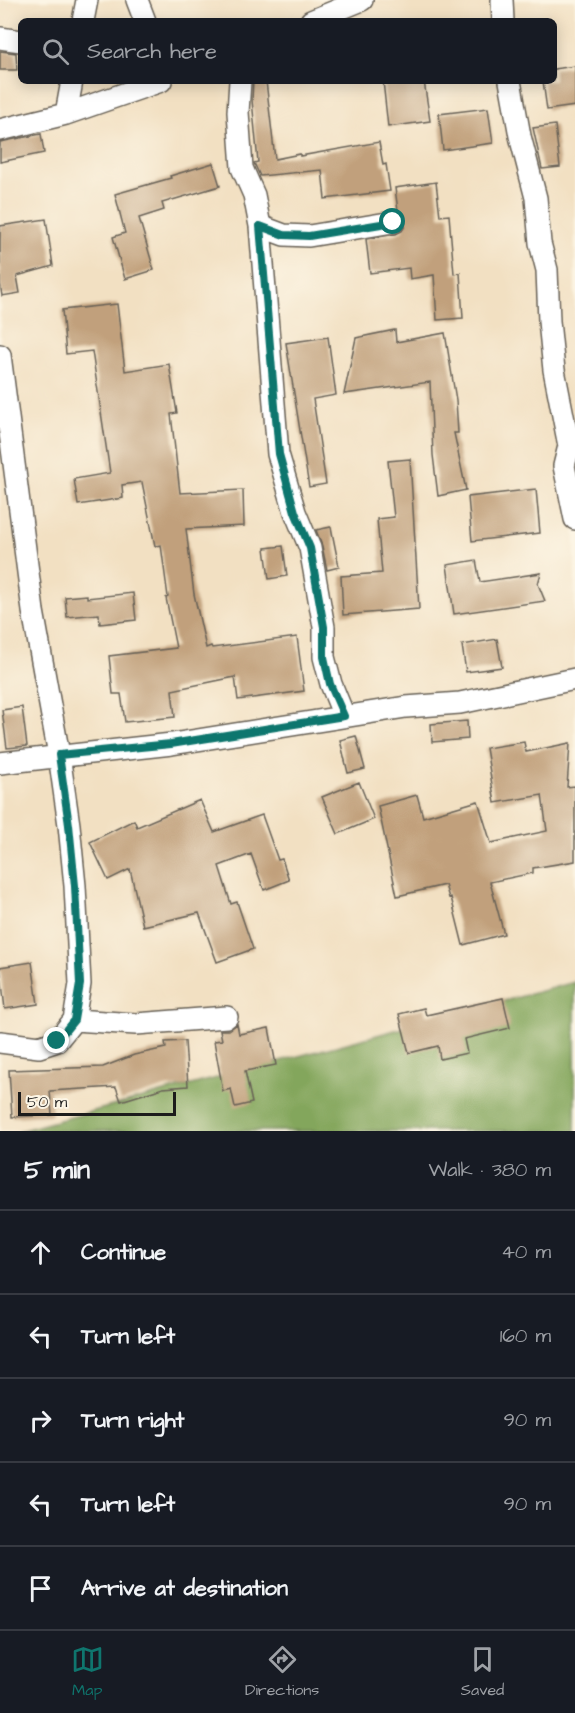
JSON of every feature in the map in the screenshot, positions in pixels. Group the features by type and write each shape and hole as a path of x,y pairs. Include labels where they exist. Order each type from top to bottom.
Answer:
{"street":[{"path":"84,18 87,0"},
{"path":"137,0 144,18"},
{"path":"318,18 362,0"},
{"path":"502,0 503,18"},
{"path":"0,38 18,40"},
{"path":"66,114 71,84"},
{"path":"0,130 66,114 152,84"},
{"path":"240,84 238,112 241,160 254,195 260,226 279,454 295,512 310,548 324,627 324,657 330,684 344,716"},
{"path":"511,84 520,136 536,198 540,243 547,270 554,370 572,445 564,466 575,519"},
{"path":"260,226 284,235 309,236 393,222"},
{"path":"0,355 33,611 69,825 80,984 74,1020 57,1041 39,1047 0,1042"},
{"path":"0,763 171,744 406,707 460,703 575,679"},
{"path":"74,1020 136,1024 227,1017"}],"green space":[{"path":"575,982 575,1131 19,1131"}],"building":[{"path":"0,51 16,53 17,70 0,70"},
{"path":"575,66 575,106 547,110 543,84 557,84 557,69"},
{"path":"253,84 266,84 275,159 379,142 383,165 386,164 390,191 325,199 322,170 260,176 254,163 258,162 252,100"},
{"path":"383,84 424,84 430,121 388,127"},
{"path":"488,108 493,143 443,150 439,114"},
{"path":"555,125 560,167 542,169 533,128"},
{"path":"41,134 44,153 0,162 0,142"},
{"path":"213,163 220,186 162,203 164,210 139,218 154,270 125,279 113,237 125,233 115,194"},
{"path":"436,182 440,216 449,215 454,274 460,273 463,318 437,320 434,275 410,279 409,268 370,273 366,239 396,234 405,226 405,219 398,211 395,188"},
{"path":"46,219 53,266 17,276 20,293 2,296 0,226"},
{"path":"117,304 125,371 169,364 177,413 171,414 180,493 243,490 244,526 186,529 194,594 206,648 297,637 304,691 238,700 235,677 172,690 175,717 125,722 121,694 113,694 109,656 176,648 166,598 168,597 161,545 155,546 142,482 122,485 123,498 78,505 74,479 110,473 92,351 66,354 62,310"},
{"path":"395,330 396,342 445,333 456,400 458,433 454,433 466,490 438,496 433,455 430,382 344,394 356,338"},
{"path":"328,337 336,395 313,399 326,484 309,487 286,343"},
{"path":"410,459 419,609 343,615 341,576 382,573 377,519 394,517 388,461"},
{"path":"536,489 540,533 472,541 468,497"},
{"path":"331,527 339,567 327,570 316,530"},
{"path":"283,546 287,576 269,579 265,548"},
{"path":"476,560 480,582 541,573 538,584 545,601 454,614 447,565"},
{"path":"133,593 136,620 100,624 99,614 67,617 65,597 87,595 87,598"},
{"path":"497,639 502,667 466,672 462,645"},
{"path":"22,707 27,746 7,748 2,710"},
{"path":"467,721 468,739 432,742 431,724"},
{"path":"356,736 365,769 348,773 340,740"},
{"path":"524,742 526,752 570,743 567,787 575,786 575,861 533,868 533,873 490,882 504,934 463,945 451,897 449,898 445,885 397,896 378,806 417,795 423,817 478,801 491,843 547,831 542,795 495,803 486,748"},
{"path":"359,782 374,819 338,834 322,797"},
{"path":"200,800 214,832 262,815 278,860 282,859 289,880 264,890 251,854 219,866 231,904 237,902 253,949 217,962 199,913 143,926 130,869 108,880 90,842 134,820 137,827"},
{"path":"32,962 38,1004 5,1009 0,967"},
{"path":"503,998 510,1028 464,1039 467,1053 440,1059 438,1046 409,1053 399,1014 424,1008 426,1015"},
{"path":"237,1024 239,1034 269,1028 276,1065 245,1071 252,1103 235,1107 231,1089 223,1091 214,1041 222,1040 220,1030 229,1030"},
{"path":"185,1041 188,1086 163,1088 121,1101 116,1087 50,1091 52,1115 12,1117 9,1070 103,1067 134,1055 166,1048 165,1042"}],"route":[{"path":"57,1041 74,1020 80,984 75,886 59,755 171,744 344,716 330,684 324,657 324,627 310,548 295,512 279,454 260,226 284,235 309,236 393,222"}]}
